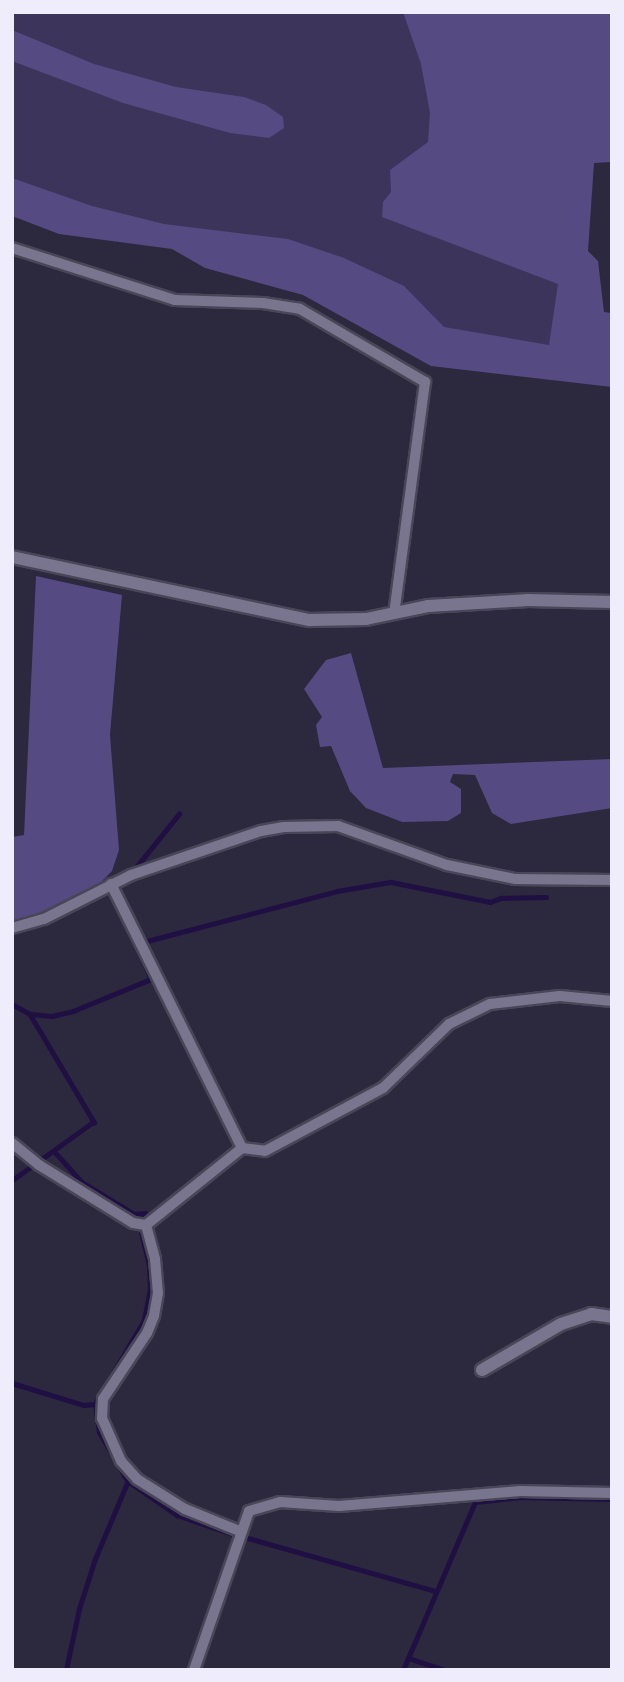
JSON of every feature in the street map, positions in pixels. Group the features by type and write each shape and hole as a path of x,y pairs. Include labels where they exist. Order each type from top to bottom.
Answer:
{"street":[{"path":"12,248 175,300 262,303 300,309 425,382 394,613"},
{"path":"12,557 309,620 366,619 428,606 528,600 612,601"},
{"path":"12,928 44,919 111,884 261,831 284,827 338,826 447,865 515,879 612,880"},
{"path":"111,884 242,1148"},
{"path":"12,1143 36,1163 133,1223 146,1225 242,1148 265,1152 383,1088 449,1024 490,1004 560,996 612,1001"},
{"path":"146,1225 155,1259 158,1293 154,1316 147,1333 103,1399 102,1418 121,1461 137,1479 195,1514 242,1532"},
{"path":"482,1370 561,1324 591,1314 612,1317"},
{"path":"194,1670 249,1511 279,1502 339,1506 520,1491 612,1493"}],"shaded area":[{"path":"12,12 406,12 561,283 551,349 443,330 164,227 94,210 12,181"},
{"path":"403,12 612,12 612,162 594,163 588,251 598,261 604,312 612,313 612,387 431,366 303,295 205,268 172,249 59,234 12,216 12,178 92,206 164,224 288,239 344,258 404,286 444,327 549,345 558,284 382,217 383,202 391,192 390,170 428,142 430,113 421,64"},
{"path":"12,30 94,64 176,87 244,97 266,105 283,117 284,128 269,138 230,133 123,103 12,61"},
{"path":"36,576 122,595 110,735 119,850 112,871 100,883 42,914 12,921 12,837 24,835"},
{"path":"351,653 383,768 612,759 612,808 511,824 492,813 475,775 453,774 450,782 461,789 461,813 448,821 402,822 366,808 350,791 331,746 320,747 316,725 322,717 304,689 326,660"}],"waterway":[{"path":"137,866 179,814"},
{"path":"147,941 337,891 391,882 490,902 501,898 546,897"},
{"path":"30,1014 52,1016 73,1011 151,979 113,897"},
{"path":"12,1004 30,1014 94,1122 12,1181"},
{"path":"54,1151 82,1182 134,1214 145,1213 145,1216"},
{"path":"115,1459 99,1432 95,1404 144,1320 150,1290 149,1265 141,1234"},
{"path":"12,1383 84,1405 95,1404"},
{"path":"119,1466 128,1481 177,1515 235,1535"},
{"path":"66,1670 79,1609 95,1559 128,1481"},
{"path":"403,1670 475,1502 520,1497 612,1499"},
{"path":"248,1538 435,1591"},
{"path":"408,1658 445,1670"}]}
